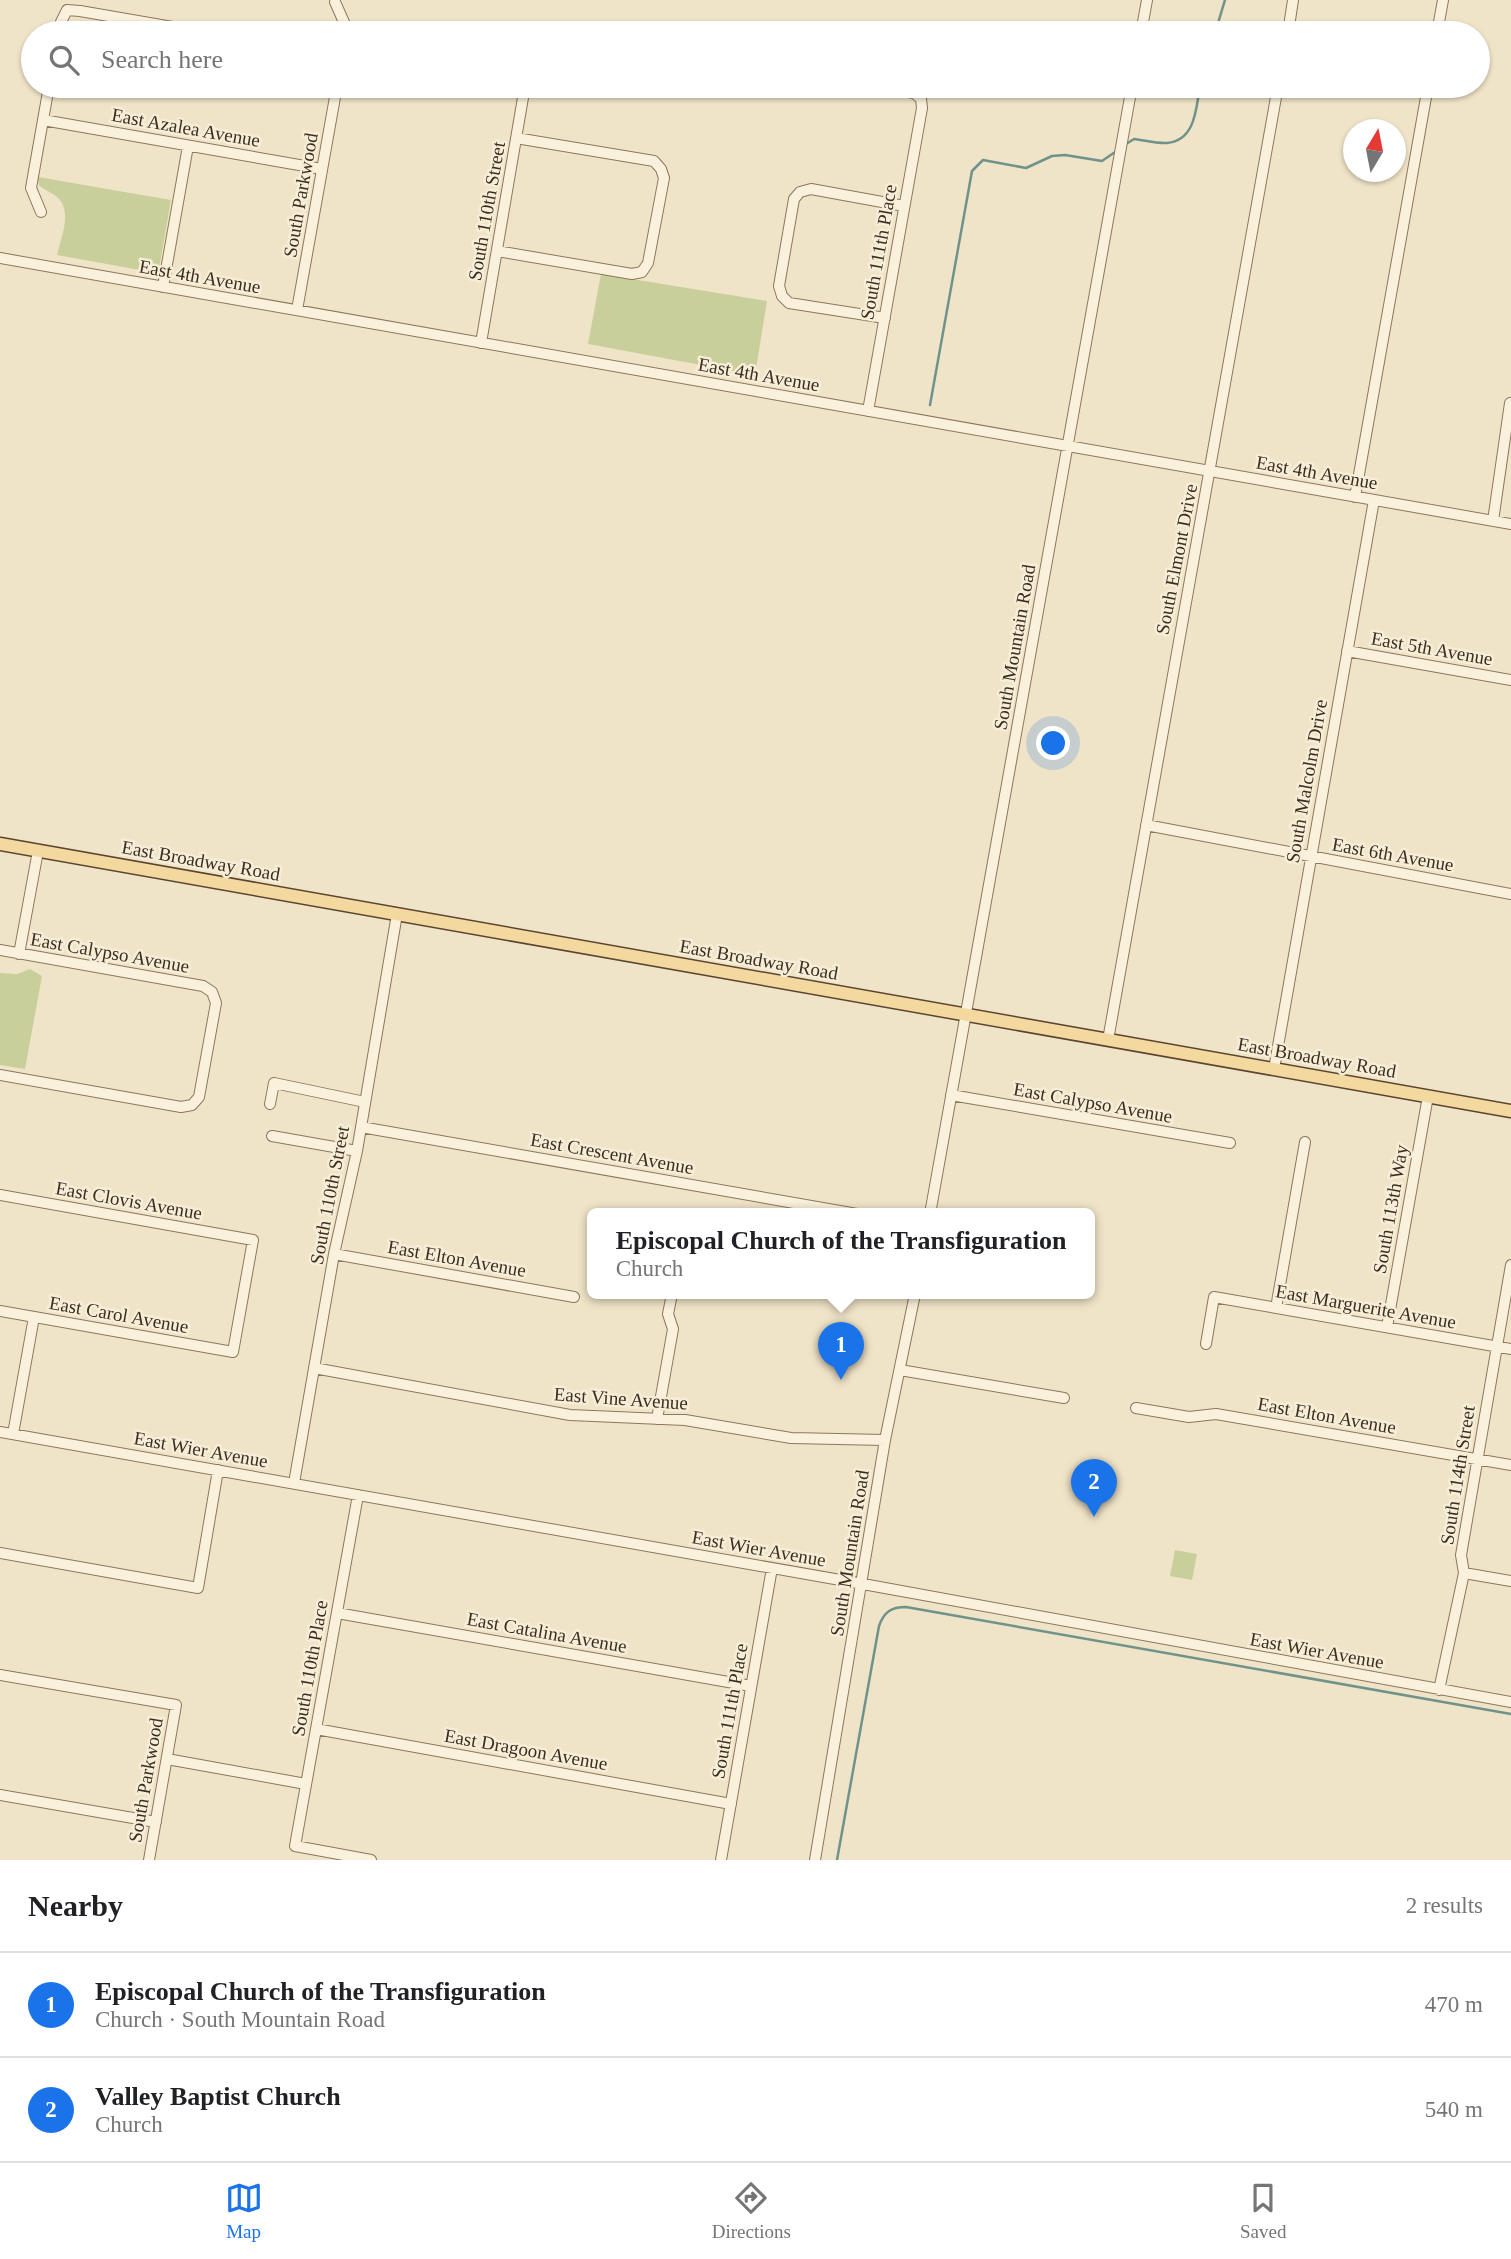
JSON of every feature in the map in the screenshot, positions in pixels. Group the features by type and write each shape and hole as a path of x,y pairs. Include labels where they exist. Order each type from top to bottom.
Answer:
{"main road":[{"name":"East Broadway Road","path":"0,844 1511,1111"}],"street":[{"path":"1143,21 1147,0"},
{"path":"1289,21 1293,0"},
{"path":"1439,21 1443,0"},
{"path":"335,2 343,21"},
{"path":"62,21 67,10 134,21"},
{"path":"41,212 31,188 47,98"},
{"name":"South Parkwood","path":"297,310 335,98"},
{"name":"South 110th Street","path":"481,343 524,98"},
{"name":"South 111th Place","path":"868,411 922,108 920,98"},
{"name":"South Mountain Road","path":"930,1208 1130,98"},
{"name":"South Elmont Drive","path":"1108,1040 1276,98"},
{"path":"1355,497 1425,98"},
{"name":"East Azalea Avenue","path":"43,120 322,169"},
{"path":"497,251 632,274 642,272 648,263 664,177 654,161 516,138"},
{"path":"163,287 188,146"},
{"path":"885,318 789,303 782,296 779,286 794,199 800,192 811,189 904,206"},
{"name":"East 4th Avenue","path":"0,258 1511,524"},
{"path":"1493,521 1510,403"},
{"name":"South Malcolm Drive","path":"1274,1069 1374,500"},
{"name":"East 5th Avenue","path":"1347,651 1511,680"},
{"name":"East 6th Avenue","path":"1146,825 1511,894"},
{"path":"19,954 38,850"},
{"name":"South 110th Street","path":"294,1483 334,1254 357,1151 397,914"},
{"name":"East Calypso Avenue","path":"0,950 203,986 212,992 216,1003 199,1097 192,1105 181,1107 0,1075"},
{"path":"270,1104 274,1083 365,1102"},
{"name":"East Calypso Avenue","path":"951,1095 1230,1143"},
{"name":"South 113th Way","path":"1387,1327 1427,1096"},
{"name":"East Crescent Avenue","path":"360,1127 823,1208"},
{"path":"272,1136 357,1151"},
{"path":"1276,1308 1305,1142"},
{"name":"East Clovis Avenue","path":"0,1195 253,1240 233,1352"},
{"name":"East Elton Avenue","path":"334,1254 574,1297"},
{"name":"South 114th Street","path":"1439,1690 1464,1573 1461,1555 1511,1265"},
{"name":"East Marguerite Avenue","path":"1206,1344 1214,1297 1511,1349"},
{"path":"657,1419 673,1329 668,1314 671,1299"},
{"name":"South Mountain Road","path":"815,1860 885,1440 914,1299"},
{"name":"East Carol Avenue","path":"0,1311 233,1352"},
{"path":"13,1434 34,1317"},
{"name":"East Vine Avenue","path":"314,1368 570,1415 685,1420 791,1438 885,1440"},
{"path":"900,1370 1064,1398"},
{"name":"East Elton Avenue","path":"1136,1408 1189,1417 1216,1413 1511,1465"},
{"name":"East Wier Avenue","path":"0,1432 863,1584 1511,1702"},
{"path":"0,1553 198,1588 218,1470"},
{"name":"South 110th Place","path":"358,1495 295,1846 371,1860"},
{"name":"South 111th Place","path":"721,1860 772,1568"},
{"path":"1464,1573 1511,1581"},
{"name":"East Catalina Avenue","path":"337,1613 751,1686"},
{"name":"South Parkwood","path":"0,1675 176,1705 149,1860"},
{"name":"East Dragoon Avenue","path":"316,1729 730,1804"},
{"path":"167,1759 306,1784"},
{"path":"0,1795 156,1822"}],"green space":[{"path":"38,177 171,200 159,269 151,272 57,255 64,225 64,209 57,197 39,185"},
{"path":"601,274 767,301 755,375 588,344"},
{"path":"30,969 42,976 25,1069 0,1065 0,973 17,974"},
{"path":"1175,1550 1197,1554 1192,1580 1170,1576"}],"waterway":[{"path":"1219,21 1225,0"},
{"path":"1126,144 1134,139 1167,143 1177,141 1184,136 1193,122 1198,98"},
{"path":"930,405 972,171 983,160 1026,168 1052,156 1065,155 1102,161 1118,150"},
{"path":"837,1860 879,1626 883,1617 896,1608 906,1607 1511,1714"}],"place":[{"name":"Episcopal Church of the Transfiguration","path":"841,1380"},
{"name":"Valley Baptist Church","path":"1094,1517"}]}
